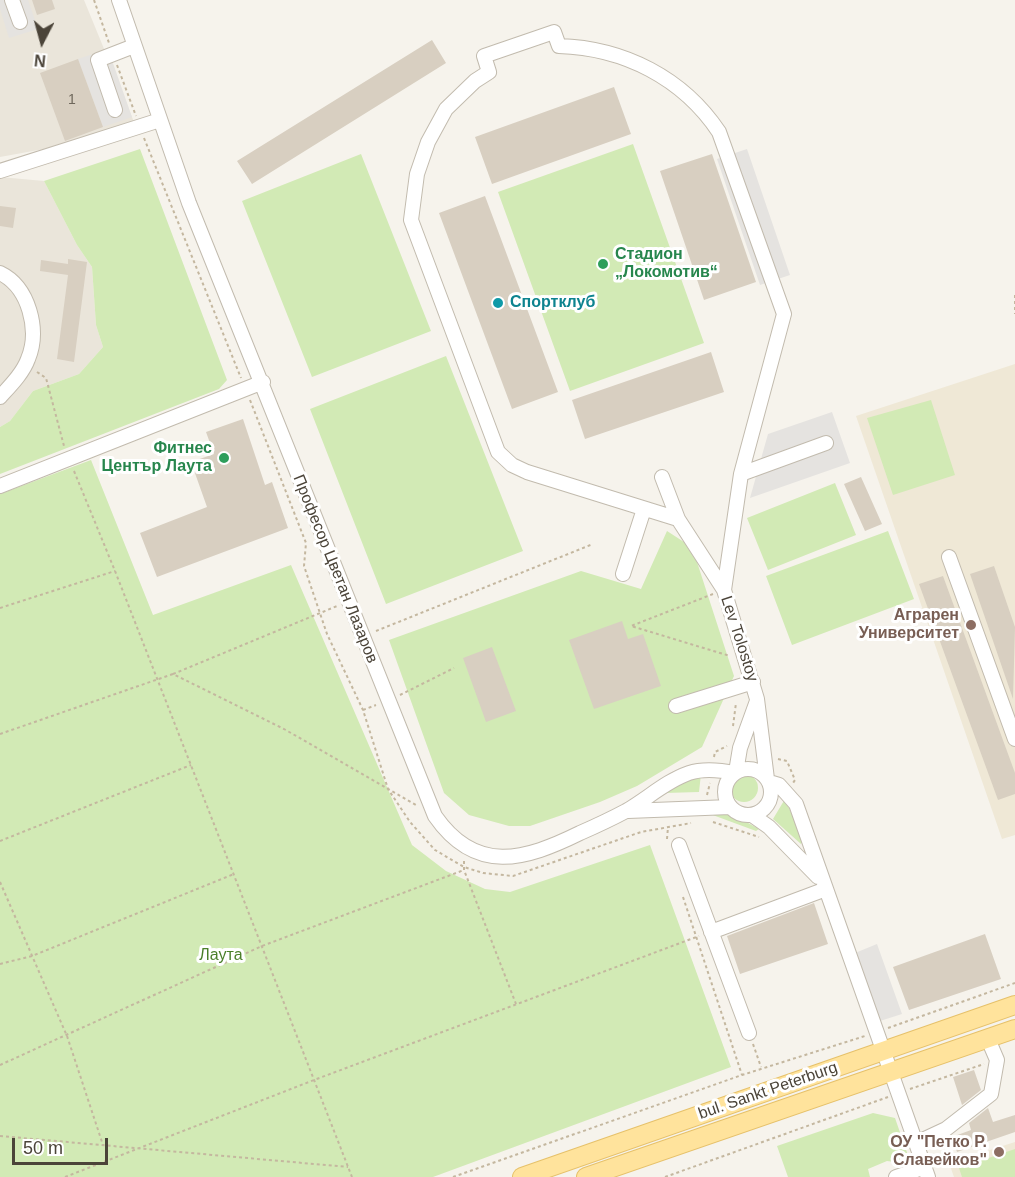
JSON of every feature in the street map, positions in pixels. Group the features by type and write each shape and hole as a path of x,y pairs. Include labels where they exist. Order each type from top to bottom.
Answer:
{"main road":[{"name":"bul. Sankt Peterburg","path":"522,1177 1015,1005"},
{"name":"bul. Sankt Peterburg","path":"586,1177 1015,1029"}],"street":[{"path":"12,0 20,22"},
{"name":"Професор Цветан Лазаров","path":"119,0 189,203 263,382 387,699 435,816 446,833 463,845 484,855 506,858 531,854 626,811 687,774 712,770 736,773"},
{"path":"678,519 527,472 498,452 411,220 417,174 428,142 446,109 475,81 489,72 484,56 554,32 559,46 586,47 645,65 677,87 706,113 719,132 784,314 741,474 724,590"},
{"path":"115,110 98,60 134,46"},
{"path":"0,171 160,120"},
{"path":"0,273 20,289 27,302 31,339 30,357 26,365 0,397"},
{"path":"0,486 263,382"},
{"path":"741,474 826,443"},
{"name":"Lev Tolostoy","path":"662,477 678,519 724,590 757,699 768,780"},
{"path":"623,574 644,509"},
{"path":"949,556 1015,740"},
{"path":"676,706 753,682"},
{"name":"Lev Tolostoy","path":"736,773 734,747 757,699"},
{"path":"824,885 769,826 752,815 740,814 730,807 725,789 736,773 756,770 768,780 779,785 796,804 926,1172 896,1177"},
{"path":"752,815 765,809 769,803 771,796 768,780"},
{"name":"Професор Цветан Лазаров","path":"626,811 730,807"},
{"path":"674,847 711,932 749,1033"},
{"path":"711,932 824,885"},
{"path":"916,1143 946,1129 991,1094 997,1059 988,1039"}],"path":[{"path":"1015,295 1015,314"},
{"path":"26,365 46,378 69,459 158,679 352,1177"},
{"path":"362,637 592,544"},
{"path":"0,608 115,571"},
{"path":"724,590 631,626 746,661"},
{"path":"0,734 173,674 348,602"},
{"path":"363,710 409,692 454,668"},
{"path":"173,674 284,729 435,816"},
{"path":"765,755 787,761 795,780 787,792"},
{"path":"0,841 191,765"},
{"path":"711,821 761,837 769,826"},
{"path":"668,827 666,838 674,847"},
{"path":"0,1065 262,946 464,870 516,1004"},
{"path":"0,964 32,956 234,874"},
{"path":"0,882 67,1036 103,1145"},
{"path":"682,893 742,1075"},
{"path":"65,1177 314,1080 711,932"},
{"path":"453,1177 762,1068 877,1032 1015,983"},
{"path":"749,1033 762,1068"},
{"path":"665,1177 997,1059"},
{"path":"0,1136 348,1167"}],"shaded area":[{"path":"0,0 84,0 134,122 55,147 0,157"},
{"path":"0,0 28,0 38,29 9,38 0,9"},
{"path":"108,49 132,117 103,127 78,59"},
{"path":"747,149 790,275 760,285 717,159"},
{"path":"0,177 44,181 77,245 92,267 96,325 103,347 79,374 33,391 10,421 0,427"},
{"name":"Аграрен Университет","path":"1015,364 1015,835 1002,839 856,416"},
{"path":"832,412 850,463 750,498 768,434"},
{"path":"877,944 902,1014 880,1021 855,953"},
{"name":"ОУ \"Петко Р. Славейков\"","path":"1015,1142 1015,1177 954,1177 949,1163"}],"green space":[{"path":"633,144 704,343 570,391 498,192"},
{"path":"140,149 227,380 219,389 0,474 0,427 10,421 33,391 79,374 103,347 96,325 92,267 77,245 44,181"},
{"path":"361,154 431,331 312,377 242,201"},
{"path":"446,356 523,551 386,604 310,409"},
{"path":"931,400 955,475 893,495 867,418"},
{"name":"Лаута","path":"91,460 153,615 291,565 412,845 446,871 485,889 510,892 650,845 731,1067 433,1177 0,1177 0,494"},
{"path":"835,483 856,535 768,570 747,518"},
{"path":"667,531 684,542 697,562 734,676 702,747 637,786 600,802 530,826 509,826 469,815 444,793 389,640 581,571 641,589"},
{"path":"888,531 914,599 792,645 766,576"},
{"path":"701,774 699,792 665,793 664,790"},
{"path":"744,774 754,778 758,788 754,798 744,802 734,798 730,788 734,778"},
{"path":"785,799 803,840 801,844 773,819"},
{"path":"709,808 739,818 759,829 756,831 710,814"},
{"path":"873,1113 895,1118 911,1164 887,1161 868,1169 870,1177 788,1177 777,1146"},
{"name":"ОУ \"Петко Р. Славейков\"","path":"1015,1149 1015,1177 962,1177 959,1168"}],"building":[{"path":"32,0 52,0 55,9 37,15"},
{"path":"432,40 446,63 252,184 237,161"},
{"path":"78,59 103,127 65,141 40,73"},
{"path":"614,87 631,134 492,184 475,137"},
{"path":"712,154 756,282 704,300 660,171"},
{"name":"Спортклуб","path":"485,196 558,392 512,409 439,213"},
{"path":"0,206 16,208 13,228 0,226"},
{"path":"68,259 87,262 74,362 57,359 68,275 40,271 41,260 68,264"},
{"path":"711,352 724,392 585,439 572,400"},
{"path":"243,419 265,485 272,482 288,528 157,577 140,533 207,507 191,462 214,454 206,432"},
{"path":"861,477 882,524 865,531 844,484"},
{"path":"994,566 1015,627 1013,699 970,574"},
{"path":"943,576 1015,773 1015,794 998,800 919,584"},
{"path":"622,621 628,639 643,634 661,686 594,709 569,640"},
{"path":"492,647 516,711 486,722 463,658"},
{"path":"814,903 828,944 740,974 727,936"},
{"path":"985,934 1001,979 909,1010 893,967"},
{"path":"974,1070 981,1090 962,1105 953,1077"},
{"path":"988,1108 993,1122 1015,1115 1015,1132 957,1152 952,1137 971,1130 969,1123"}],"place":[{"name":"Стадион „Локомотив“","path":"603,264"},
{"name":"Спортклуб","path":"498,303"},
{"name":"Фитнес Център Лаута","path":"224,458"},
{"name":"Аграрен Университет","path":"971,625"},
{"name":"ОУ \"Петко Р. Славейков\"","path":"999,1152"}]}
